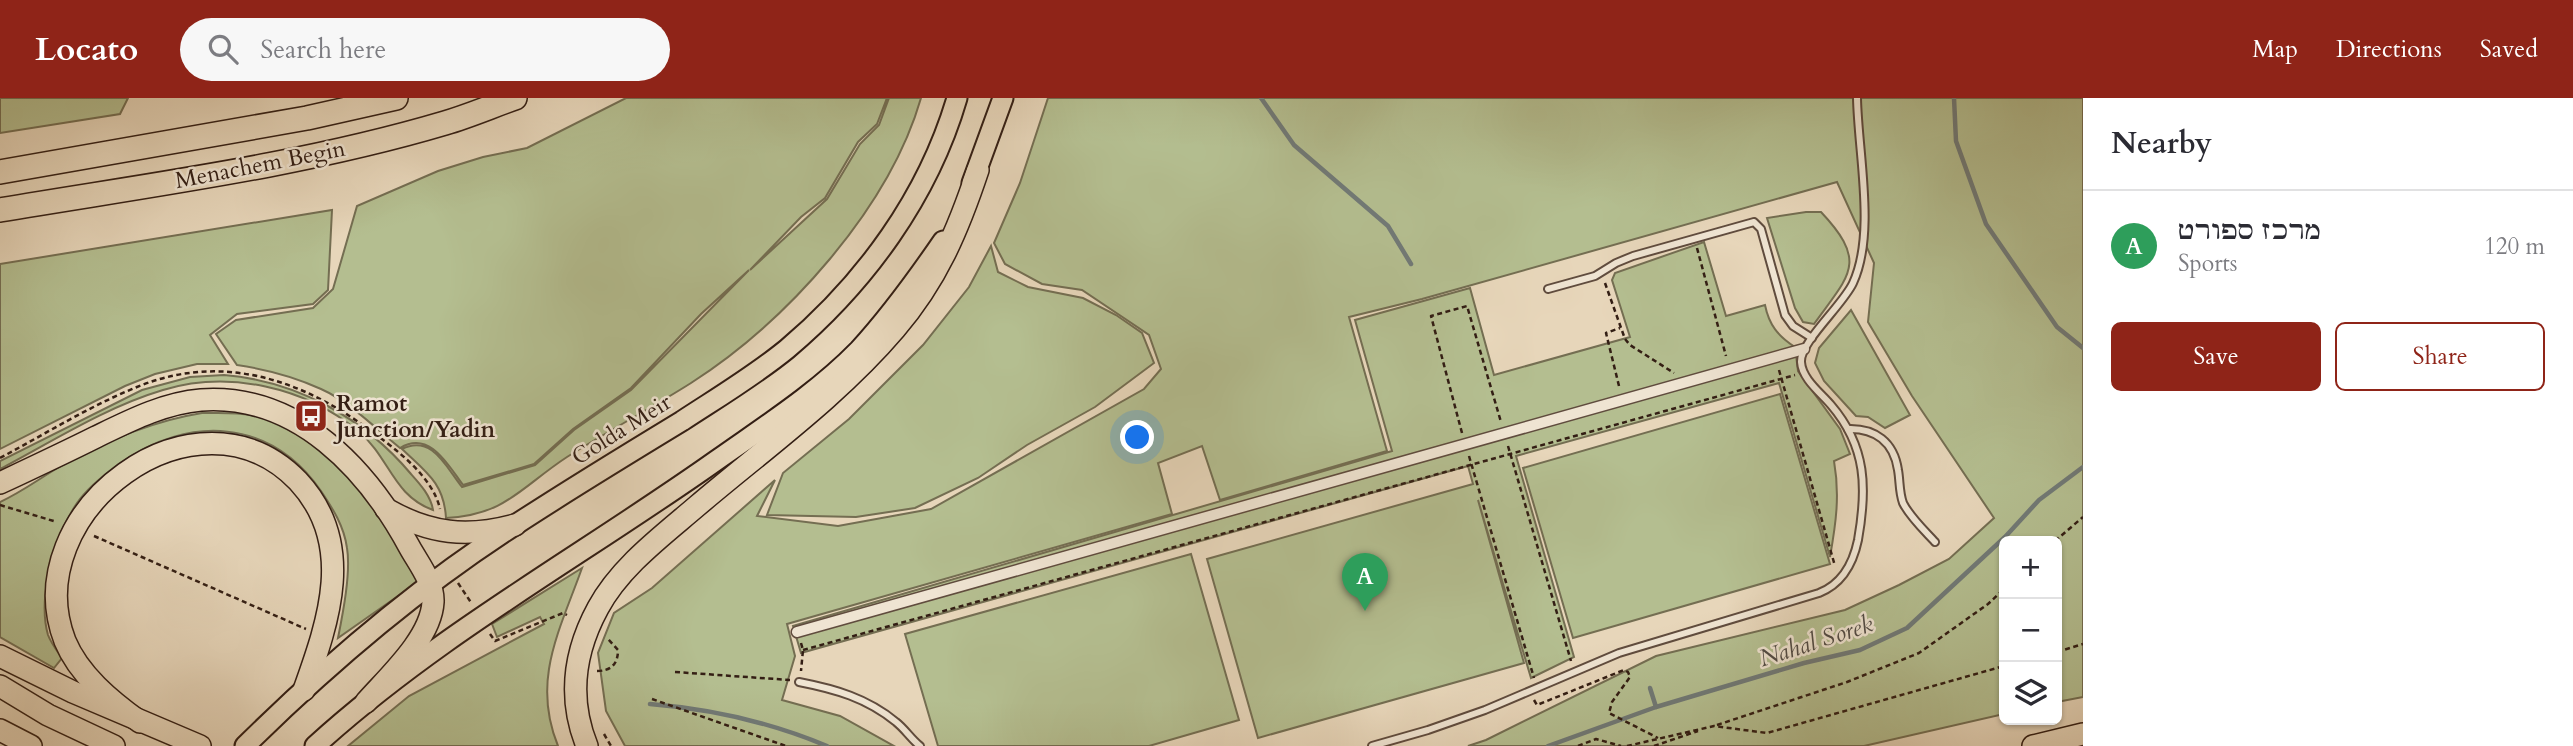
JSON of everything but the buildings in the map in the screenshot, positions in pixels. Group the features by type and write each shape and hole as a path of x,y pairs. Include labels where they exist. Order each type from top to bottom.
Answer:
{"highway":[{"name":"Menachem Begin","path":"0,172 307,118 396,98"},
{"name":"Menachem Begin","path":"0,210 269,164 367,144 446,123 515,98"},
{"path":"0,162 41,163 83,158"},
{"path":"587,746 575,698 576,668 583,640 598,607 611,588 644,552 830,394 895,329 928,285 946,254 961,222 978,170"},
{"path":"0,483 151,412 177,404 201,400 229,400 265,407 292,418 320,435 346,459 386,509 429,583 433,603 425,628 412,649 366,702"},
{"path":"140,722 122,709 82,670 66,644 58,620 56,593 68,541 79,519 98,496 137,465 177,448 203,443 229,444 259,453 288,471 308,492 324,517 331,539 334,568 323,631 304,690"},
{"path":"386,509 411,521 452,534 478,533 515,525"},
{"path":"0,656 140,722 200,746"},
{"path":"0,686 48,715 114,746"},
{"path":"0,730 31,746"},
{"path":"2033,746 2083,734"}],"main road":[{"name":"Golda Meir","path":"246,745 304,690 429,583 515,525 737,385 786,350 837,302 879,253 901,221 934,158 957,98"},
{"path":"316,746 366,702 474,622 698,473 814,390 858,351 917,279 945,238 978,170 1003,98"}],"street":[{"path":"797,632 1804,349"}],"lane":[{"path":"1371,746 1456,721 1629,649 1819,593 1839,581 1856,550 1864,495 1861,463 1848,429 1804,373 1801,359 1804,349 1846,296 1862,257 1864,226 1857,98"},
{"path":"1548,289 1602,273 1633,256 1750,223 1758,224 1785,315 1793,326 1812,338"},
{"path":"1848,429 1858,428 1874,432 1890,447 1896,461 1903,502 1935,542"},
{"path":"799,682 832,688 855,696 894,720 920,746"}],"path":[{"path":"1694,239 1730,370"},
{"path":"1602,273 1625,339 1630,345 1688,382"},
{"path":"1574,671 1467,306 1431,316 1536,705 1623,670 1628,672 1630,677 1612,702 1609,713 1660,738"},
{"path":"1621,328 1606,333 1623,400"},
{"path":"1775,357 1839,581"},
{"path":"803,650 1804,373"},
{"path":"0,505 57,522"},
{"path":"2060,536 2083,517"},
{"path":"94,536 313,632"},
{"path":"1654,746 1847,682 1919,653 1999,594"},
{"path":"489,632 495,641 544,619 563,613 566,615"},
{"path":"675,673 799,682 803,650 797,632"},
{"path":"588,669 606,671 614,666 618,659 618,650 608,639"},
{"path":"2062,650 2083,644"},
{"path":"1627,746 1714,726 1767,733 1999,667"},
{"path":"652,699 786,746"},
{"path":"1578,746 1596,738 1621,746"}],"green space":[{"path":"0,98 128,98 120,114 0,133"},
{"path":"626,98 887,98 877,124 858,142 825,198 801,217 750,270 827,199 860,144 879,125 889,98 921,98 906,140 885,181 859,221 830,259 763,328 691,383 567,457 512,498 484,511 446,518 438,487 402,449 422,446 430,449 444,462 462,487 535,465 574,430 631,390 749,270 701,314 631,388 573,429 534,464 463,485 437,452 420,443 400,448 332,394 290,377 237,365 216,334 236,320 313,308 333,289 357,206 438,171 483,157 527,148"},
{"path":"1048,98 2083,98 2083,697 2062,701 2062,536 1999,536 1999,715 1864,746 1468,746 1486,740 1656,656 1845,610 1949,559 1994,518 1912,396 1868,322 1874,263 1837,182 1422,299 1349,317 1387,451 1220,500 1202,446 1158,463 1172,514 787,624 795,656 782,700 840,716 894,746 625,746 606,711 598,653 614,613 652,588 775,480 757,516 838,526 931,509 1144,389 1161,369 1149,335 1082,290 1042,284 1005,264 994,243 1020,183"},
{"path":"332,210 328,290 313,304 237,314 210,335 228,364 197,364 155,374 125,386 0,449 0,264"},
{"path":"1821,212 1836,229 1849,257 1849,269 1844,280 1814,324 1803,322 1795,308 1767,218"},
{"path":"1704,242 1726,316 1765,305 1775,329 1795,347 1798,371 1840,429 1850,454 1834,461 1837,486 1830,557 1779,383 1516,456 1574,657 1531,678 1478,500 1524,663 1258,738 1207,559 1473,484 1468,466 801,653 793,626 1392,451 1355,320 1470,288 1494,375 1630,337 1612,280 1615,273"},
{"path":"991,246 998,272 1028,287 1083,298 1116,315 1142,333 1154,363 1095,407 1027,445 978,478 915,508 856,517 767,515 783,473 849,419 923,345 969,287"},
{"path":"1851,310 1910,415 1885,428 1868,417 1856,416 1824,381 1815,363 1819,348"},
{"path":"224,375 277,385 303,394 350,420 372,436 411,474 428,495 433,510 408,495 369,441 337,416 290,393 240,383 188,384 142,397 80,425 0,469 0,461 142,390 190,377"},
{"path":"1780,394 1830,564 1573,638 1523,468"},
{"path":"202,413 251,415 281,424 307,438 331,457 371,503 418,582 338,638 347,580 347,548 341,525 321,491 301,467 278,449 253,437 227,432 200,432 173,437 146,447 91,486 73,509 57,542 46,585 46,626 49,638 62,658 54,668 0,637 0,502 112,440 165,421"},
{"path":"1191,554 1239,720 1149,746 938,746 905,634"},
{"path":"582,568 558,634 548,677 550,722 558,746 348,746 409,696 544,624 540,617 497,637 492,624"}],"waterway":[{"path":"1261,98 1294,145 1388,226 1411,264"},
{"path":"1954,98 1956,141 1986,224 2057,327 2083,348"},
{"name":"Nahal Sorek","path":"1548,746 1656,707 1804,663 1860,650 1907,628 2005,537 2039,500 2083,467"},
{"path":"1650,688 1656,707"},
{"name":"Nahal Sorek","path":"650,704 696,709 740,718 827,746"}],"place":[{"name":"Ramot Junction/Yadin","path":"311,416"},
{"name":"מרכז ספורט","path":"1365,611"}]}
